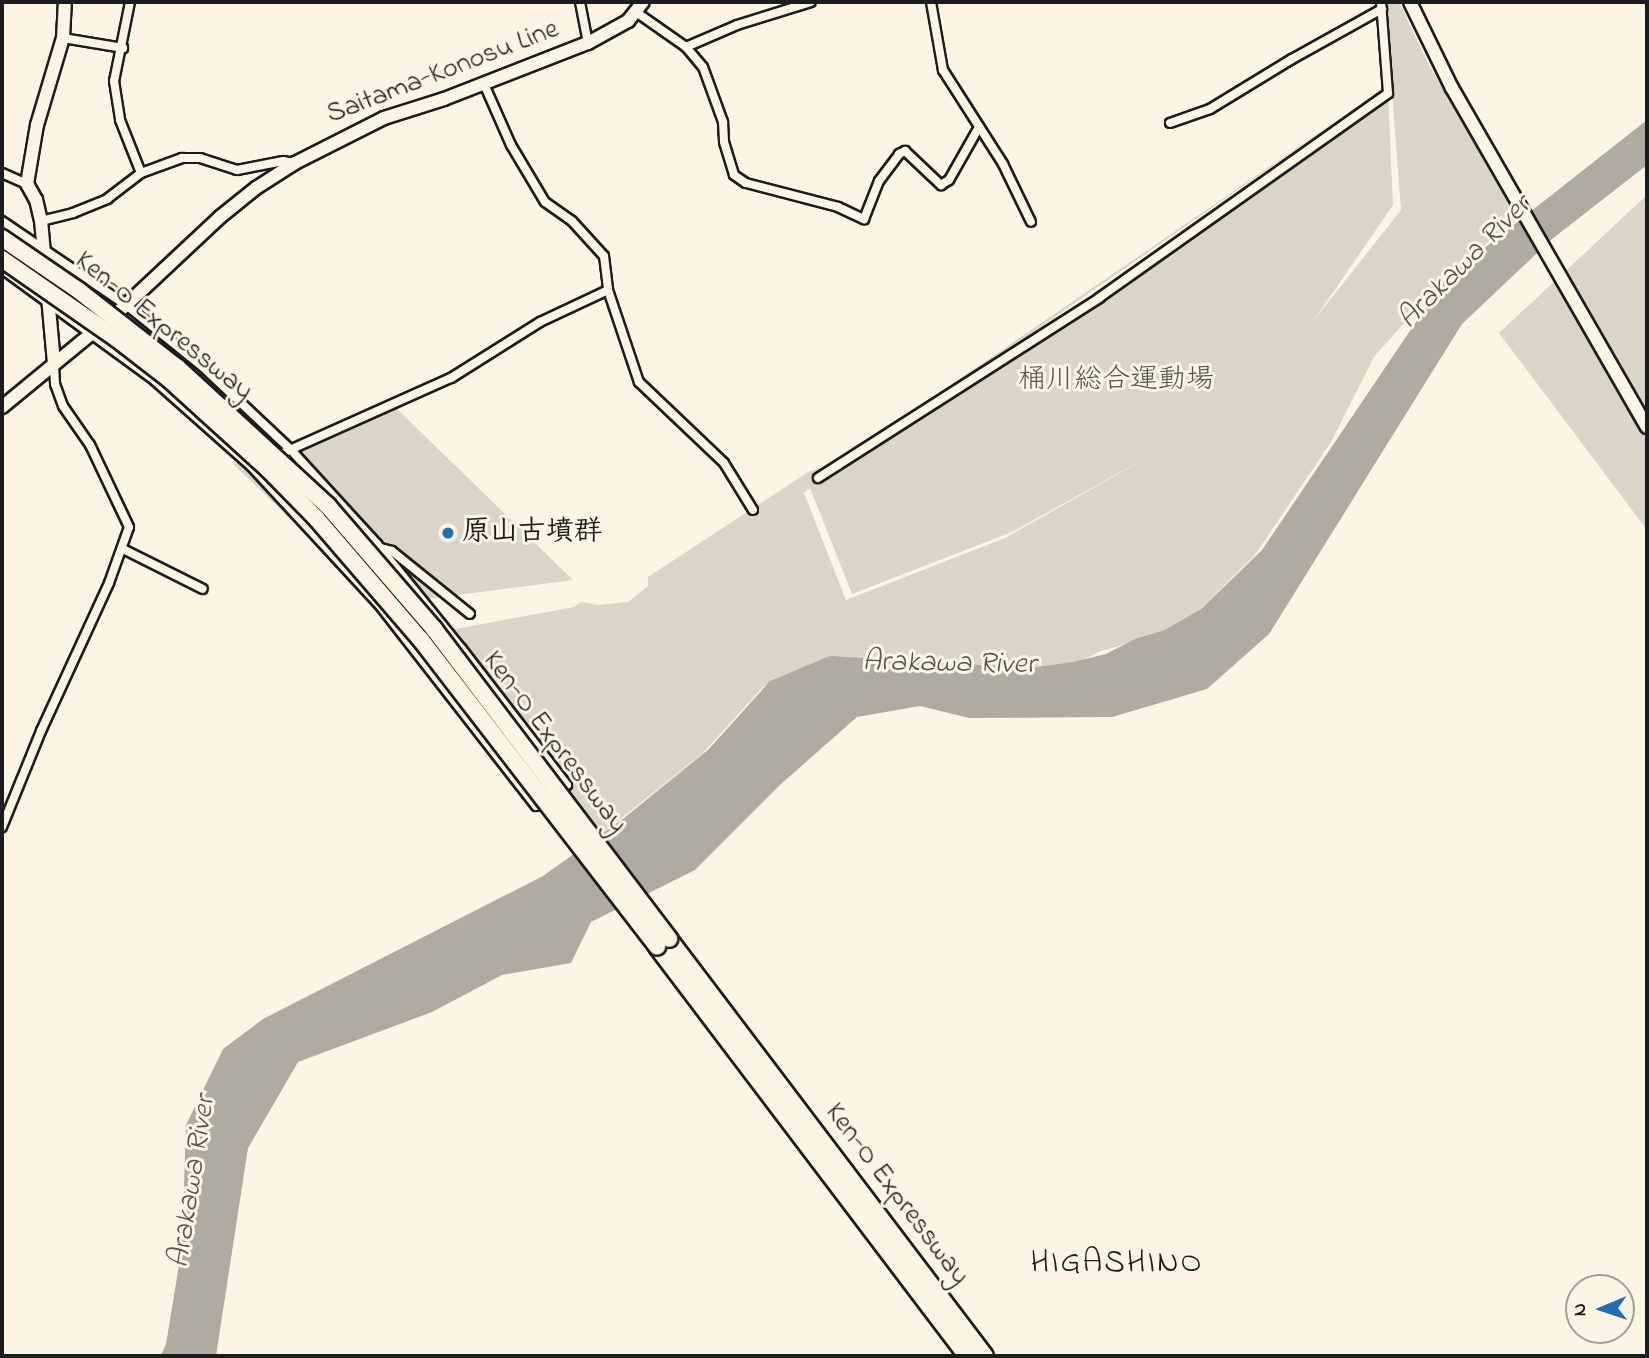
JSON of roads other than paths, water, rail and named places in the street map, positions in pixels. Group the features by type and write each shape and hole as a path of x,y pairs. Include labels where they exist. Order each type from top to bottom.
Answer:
{"highway":[{"name":"Ken-O Expressway","path":"2,238 78,290 178,368 282,461 374,557 434,629 985,1356"},
{"name":"Ken-O Expressway","path":"2,259 117,338 170,380 269,470 352,558 447,673 967,1356"}],"main road":[{"path":"54,363 41,221 36,200 27,184 37,125 63,38 65,2"},
{"path":"1412,6 1452,88 1647,427"},
{"name":"Saitama-Konosu Line","path":"2,407 126,305 220,217 256,188 295,163 384,118 484,84 616,30 639,7"}],"street":[{"path":"130,2 123,48 114,81 120,120 141,173"},
{"path":"580,2 587,43"},
{"path":"686,47 737,25 811,2"},
{"path":"931,2 943,70 1003,164 1031,222"},
{"path":"818,478 1099,298 1388,93 1382,5 1210,108 1170,124"},
{"path":"639,7 704,66 723,122 724,142 734,175 747,183 838,207 864,219 880,181 899,154 905,151 941,185 949,180 979,127"},
{"path":"63,38 123,48"},
{"path":"484,84 511,145 545,202 572,221 604,256 608,290 639,382 724,464 753,510"},
{"path":"41,221 73,213 107,199 141,173 182,158 200,158 237,170 283,161 295,163"},
{"path":"2,173 27,184"},
{"path":"2,221 126,305 204,367 291,450 381,548 567,785 536,806 381,607 251,466 154,380 2,269"},
{"path":"251,466 451,378 540,322 608,290"},
{"path":"2,827 41,731 123,549 129,527 90,445 62,406 55,384 54,363"},
{"path":"381,548 392,551 470,614"},
{"path":"123,549 203,589"},
{"path":"458,709 487,682"}],"water":[{"name":"Arakawa River","path":"1647,120 1647,165 1552,239 1462,324 1269,634 1207,689 1112,717 969,718 920,706 857,717 781,784 695,870 591,922 571,963 502,975 432,1012 298,1062 248,1148 216,1356 161,1356 166,1344 182,1247 186,1125 223,1049 263,1019 543,876 624,818 709,749 770,681 830,656 1030,668 1073,662 1106,654 1135,639 1165,630 1201,609 1262,550 1445,279"}],"place":[{"name":"原山古墳群","path":"448,533"}],"district":[{"name":"HIGASHINO","path":"1117,1264"}],"park label":[{"name":"桶川総合運動場","path":"1116,381"}]}
